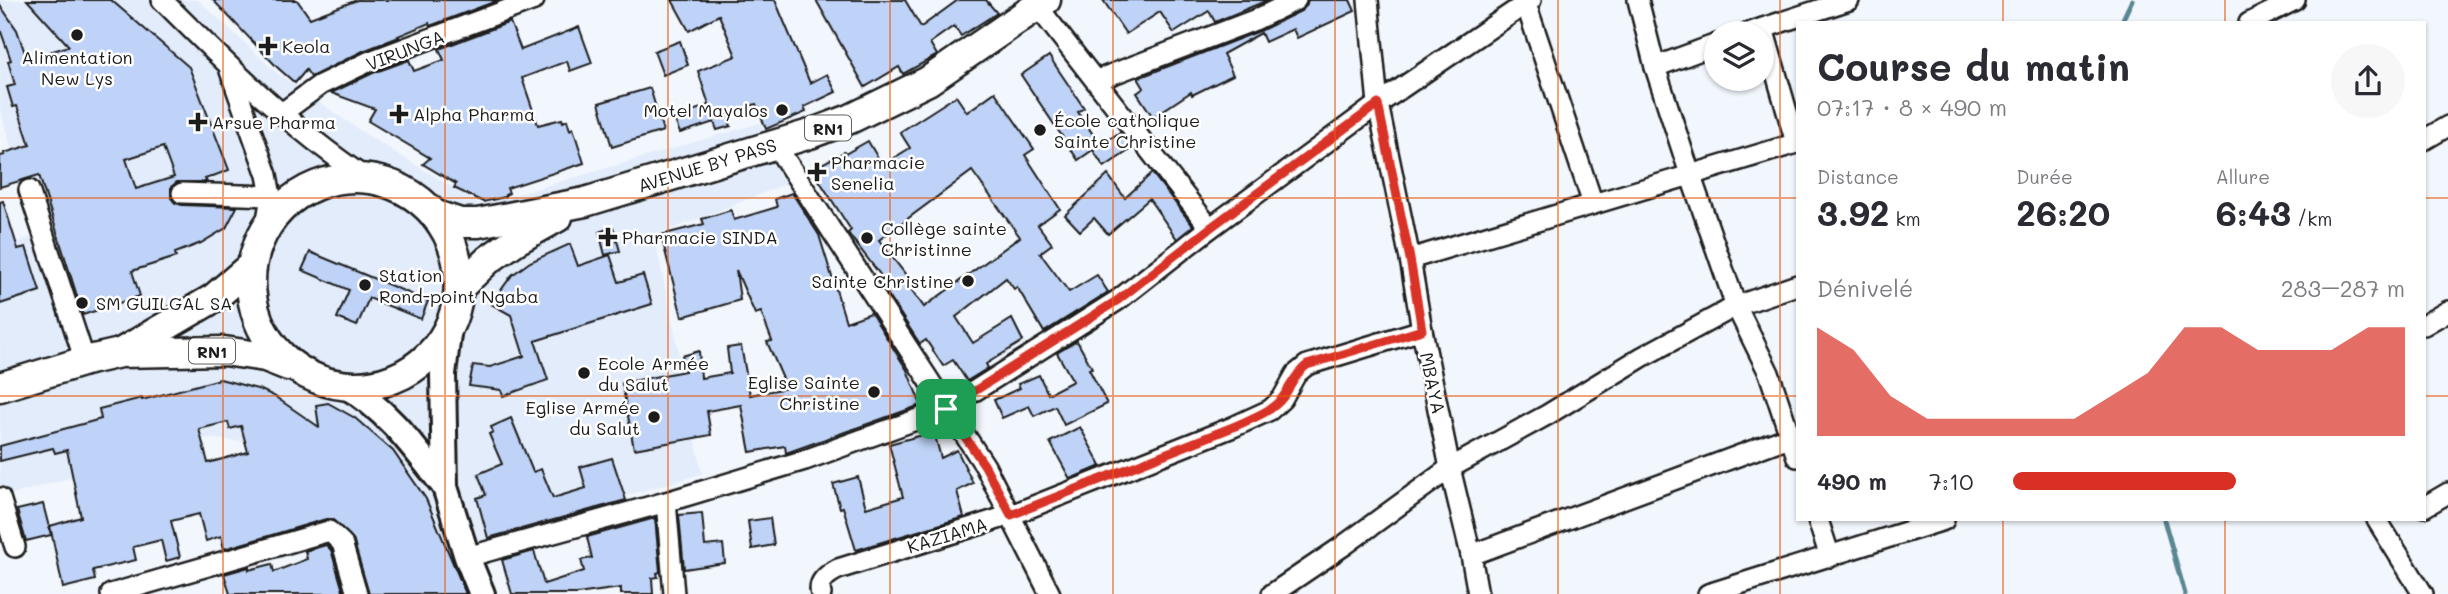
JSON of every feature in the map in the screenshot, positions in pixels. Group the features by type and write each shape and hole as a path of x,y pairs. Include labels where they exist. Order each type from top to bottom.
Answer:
{"highway":[{"name":"AVENUE BY PASS","path":"585,202 850,119 928,81 1042,3"},
{"name":"RN1","path":"0,387 120,353 225,351 265,357 300,372 330,384 346,386 364,386 399,376 428,355 449,326 458,301 459,288 458,262 450,237 436,215 404,189 364,177 326,181 308,188 278,211 266,226 256,245 251,266 250,285 257,321 265,338 300,372"},
{"name":"RN1","path":"436,215 460,223 478,223 585,202"},
{"name":"RN1","path":"459,288 488,260 514,241 585,202"},
{"name":"RN1","path":"120,353 214,298 251,266"}],"main road":[{"path":"449,326 443,374 445,487 482,594"},
{"path":"346,386 365,397 390,419 445,487"}],"street":[{"path":"162,0 228,67 338,160 364,177"},
{"name":"VIRUNGA","path":"282,113 320,85 368,62 534,0"},
{"path":"1097,80 1257,19 1296,0"},
{"name":"MBAYA","path":"1368,0 1378,104 1450,468 1478,594"},
{"path":"1471,555 1794,435 1769,373 1737,306 1655,67 1638,0"},
{"path":"1774,24 1849,0"},
{"path":"2253,21 2294,0"},
{"path":"467,557 805,460 946,409 1118,300 1210,228 1378,104 1528,2 1593,204"},
{"path":"1042,3 1210,228"},
{"path":"1655,67 1704,49"},
{"path":"228,67 267,175 271,196 266,226"},
{"path":"1774,81 1796,140"},
{"path":"2426,139 2448,126"},
{"path":"1410,259 1796,143"},
{"path":"775,144 985,466 1050,594"},
{"path":"29,190 85,361"},
{"path":"182,193 271,196"},
{"path":"1272,594 1450,468 1737,306 1796,285"},
{"path":"2426,324 2448,311"},
{"name":"KAZIAMA","path":"821,594 819,589 825,575 838,569 1011,515 1233,427 1269,410 1282,399 1296,374 1307,365 1422,330"},
{"path":"2426,506 2448,493"},
{"path":"0,498 15,547"},
{"path":"666,502 674,594"},
{"path":"1818,521 1830,557"},
{"path":"1708,594 1941,521"},
{"path":"2380,525 2423,594"},
{"path":"111,594 329,531 342,543 357,594"}],"shaded area":[{"path":"0,0 198,0 278,74 362,132 481,205 760,123 791,182 654,236 702,474 589,506 568,517 459,550 475,594 418,594 277,445 207,438 0,498 0,249 36,235 0,109"}],"building":[{"path":"27,0 111,0 189,67 229,170 205,179 207,182 177,182 171,187 171,198 182,205 237,207 226,228 201,243 175,253 176,257 132,271 140,296 83,315 39,175 0,187 0,156 30,145 17,106 13,107 7,87 15,85 8,61 11,60 0,29 0,5 17,30 27,59 69,46","holes":["163,147 174,177 136,189 126,159"]},
{"path":"213,0 297,0 310,18 357,0 499,0 430,26 429,23 311,77 306,70 295,83"},
{"path":"672,0 775,0 810,83 827,74 836,92 804,107 806,112 766,129 756,104 727,114 731,126 717,130 714,122 680,133 674,118 709,105 698,71 736,56 719,15 689,31"},
{"path":"816,0 905,0 921,27 958,0 986,0 997,13 961,36 954,26 930,43 937,55 903,74 899,67 865,87"},
{"path":"1103,0 1268,0 1215,22 1209,11 1174,33 1160,12 1126,34"},
{"path":"1308,0 1350,0 1355,11 1297,38 1293,29 1265,42 1261,33 1223,54 1233,75 1192,95 1191,92 1153,117 1137,93 1144,88 1138,78 1262,30 1301,11"},
{"path":"510,22 521,50 579,27 592,63 570,71 567,61 522,78 538,125 567,120 570,130 573,128 584,163 507,188 509,193 505,197 483,202 454,188 456,184 423,164 430,158 368,121 375,109 331,93 409,60 414,71 444,60 439,49"},
{"path":"680,41 688,65 663,75 654,51"},
{"path":"1049,56 1084,108 1078,112 1100,145 1078,160 1021,75"},
{"path":"650,88 663,131 612,147 599,103"},
{"path":"995,92 1034,149 1025,155 1060,209 1038,225 1052,244 1040,253 1069,292 1097,275 1108,292 1044,332 1017,287 1014,289 1006,278 956,317 973,343 1012,319 1023,341 986,364 988,368 967,381 953,360 943,366 926,340 920,344 881,284 885,281 848,233 851,230 812,169 868,141 882,165 910,148 900,132 956,96 967,112","holes":["972,171 1020,237 924,307 906,282 909,279 879,240"]},
{"path":"1120,132 1133,148 1104,167 1093,150"},
{"path":"1152,173 1193,226 1177,239 1149,199 1108,234 1094,218 1080,231 1065,215 1108,175 1125,198"},
{"path":"792,193 819,235 846,322 871,313 907,370 921,405 786,453 785,446 750,452 741,405 707,411 711,435 634,449 622,383 685,371 682,356 699,351 701,378 730,373 727,348 741,346 750,395 787,388 767,342 772,341 761,312 755,314 736,270 740,300 682,317 661,235 704,224 702,219 731,210 734,220 777,207 775,199"},
{"path":"3,201 18,249 26,247 40,291 0,304 0,202"},
{"path":"613,227 620,251 605,255 599,232"},
{"path":"570,244 578,266 610,255 619,282 643,275 652,304 535,341 548,380 503,396 501,390 469,386 473,365 490,367 524,356 511,315 491,304 512,275 530,262"},
{"name":"Station Rond-point Ngaba","path":"310,252 428,301 421,319 369,298 357,326 337,318 349,290 302,270"},
{"path":"1077,341 1107,404 1064,425 1055,406 1034,416 1029,406 1002,418 994,400 1020,388 1018,384 1039,375 1048,394 1073,381 1057,353"},
{"path":"220,379 274,396 319,427 316,405 328,403 355,418 393,451 426,499 466,594 369,594 353,539 332,519 224,549 221,536 206,541 199,514 171,521 180,557 166,561 161,540 133,547 136,560 93,570 95,580 63,588 50,526 81,517 67,450 55,453 53,448 0,461 0,446 101,419 99,409","holes":["228,422 230,429 241,426 248,452 208,463 199,429"]},
{"path":"511,418 533,472 541,469 553,498 586,488 580,467 612,458 626,500 488,538 477,498 486,495 478,474 502,464 489,434 493,432 491,427"},
{"path":"1080,427 1101,466 1070,479 1050,442"},
{"path":"934,432 941,458 957,450 973,483 957,491 964,517 856,550 833,484 858,477 866,508 903,497 889,444"},
{"path":"43,504 51,535 26,541 17,510"},
{"path":"702,513 705,546 723,544 725,563 684,569 679,515"},
{"path":"655,518 660,572 657,573 658,577 652,578 653,594 621,594 621,588 577,594 512,594 502,560 534,551 544,584 584,571 581,560 592,558 587,537"},
{"path":"770,518 774,545 752,549 748,521"},
{"path":"326,545 331,550 344,594 230,594 224,574 272,564 274,572 307,559 305,551"}],"waterway":[{"path":"2122,21 2132,0"},
{"path":"2164,521 2185,594"}],"place":[{"name":"Alimentation New Lys","path":"77,35"},
{"name":"Keola","path":"268,46"},
{"name":"Motel Mayalos","path":"782,110"},
{"name":"Alpha Pharma","path":"399,114"},
{"name":"Arsue Pharma","path":"198,122"},
{"name":"École catholique Sainte Christine","path":"1040,130"},
{"name":"Pharmacie Senelia","path":"817,172"},
{"name":"Pharmacie SINDA","path":"608,237"},
{"name":"Collège sainte Christinne","path":"867,238"},
{"name":"Sainte Christine","path":"968,281"},
{"name":"Station Rond-point Ngaba","path":"365,285"},
{"name":"SM GUILGAL SA","path":"82,303"},
{"name":"Ecole Armée du Salut","path":"584,373"},
{"name":"Eglise Sainte Christine","path":"874,392"},
{"name":"Eglise Armée du Salut","path":"654,417"}],"route":[{"path":"1378,104 1422,330 1307,365 1296,374 1282,399 1269,410 1233,427 1011,515 985,466 946,409 1118,300 1210,228 1378,104"}]}
